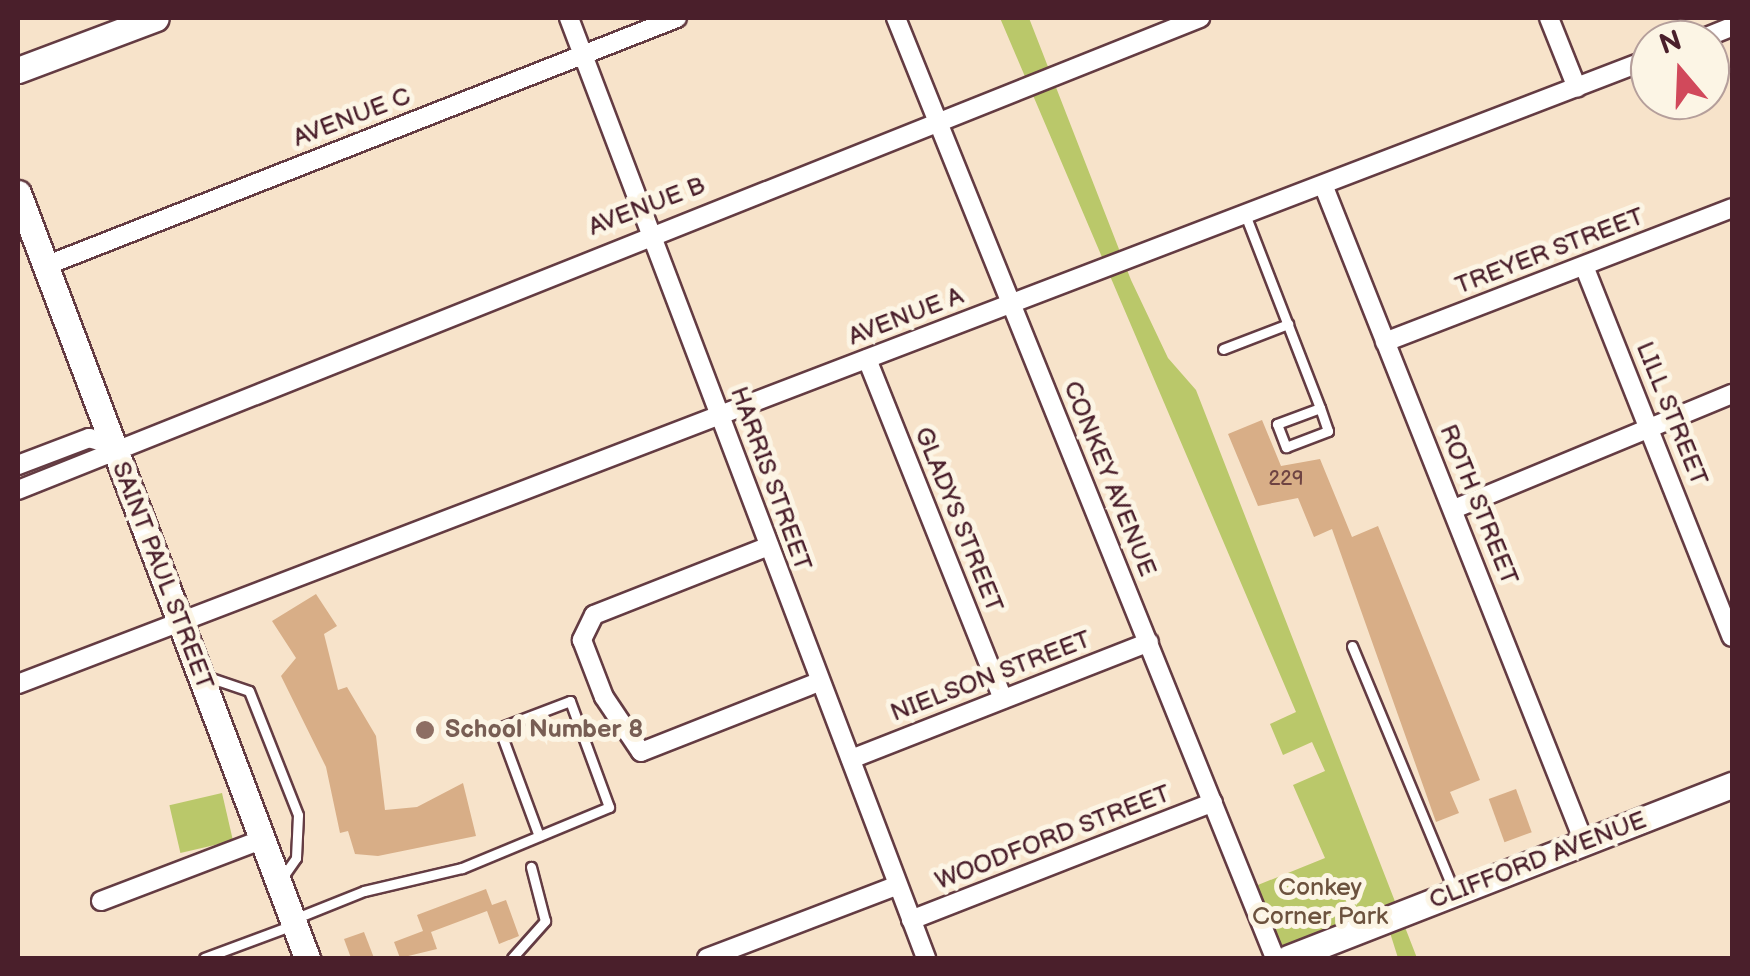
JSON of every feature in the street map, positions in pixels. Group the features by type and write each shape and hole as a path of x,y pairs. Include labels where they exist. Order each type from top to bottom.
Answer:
{"main road":[{"path":"18,70 107,26 156,18"},
{"name":"SAINT PAUL STREET","path":"18,193 307,958"},
{"name":"CLIFFORD AVENUE","path":"1288,958 1732,786"}],"street":[{"name":"HARRIS STREET","path":"569,18 926,958"},
{"name":"AVENUE C","path":"45,266 677,18"},
{"name":"CONKEY AVENUE","path":"896,18 1275,958"},
{"name":"AVENUE B","path":"114,445 1200,18"},
{"path":"1549,18 1577,88"},
{"name":"AVENUE A","path":"18,684 1630,67"},
{"name":"ROTH STREET","path":"1324,186 1584,842"},
{"name":"TREYER STREET","path":"1385,342 1732,208"},
{"name":"LILL STREET","path":"1584,266 1727,610 1732,637"},
{"name":"GLADYS STREET","path":"867,359 1002,700"},
{"path":"1454,509 1732,394"},
{"path":"18,465 89,438 114,445"},
{"path":"18,490 97,460 114,445"},
{"path":"769,546 586,619 582,640 604,698 641,752 818,682"},
{"name":"NIELSON STREET","path":"851,759 1149,642"},
{"name":"WOODFORD STREET","path":"911,920 1213,802"},
{"path":"102,901 261,840"},
{"path":"707,958 898,885"}],"lane":[{"path":"1246,217 1288,324 1320,408 1328,431 1286,448 1277,424 1320,408"},
{"path":"1222,348 1288,324"},
{"path":"1352,646 1455,893"},
{"path":"200,675 250,691 298,815 296,858 278,884"},
{"path":"204,958 293,922 539,836 609,807 570,701 499,728 539,836"},
{"path":"512,958 545,921 531,867"}],"green space":[{"name":"Conkey Corner Park","path":"1000,18 1029,18 1131,280 1168,358 1196,390 1417,958 1398,958 1386,920 1275,958 1248,889 1325,858 1293,785 1325,771 1312,742 1283,755 1270,724 1296,712"},
{"path":"222,793 233,841 180,853 169,805"}],"building":[{"path":"1262,420 1281,466 1320,459 1352,537 1378,526 1480,780 1450,792 1459,813 1436,822 1332,529 1314,537 1298,498 1258,506 1228,434"},
{"path":"316,594 337,626 324,634 338,690 347,687 376,736 385,810 417,807 463,783 476,836 378,856 355,854 348,831 340,833 326,767 281,676 296,658 272,621"},
{"path":"1516,789 1532,832 1504,842 1489,799"},
{"path":"486,889 492,905 506,900 519,936 499,944 487,911 431,932 437,949 400,958 394,942 423,931 417,915"},
{"path":"364,932 374,958 351,958 344,939"}],"place":[{"name":"School Number 8","path":"425,730"}]}
